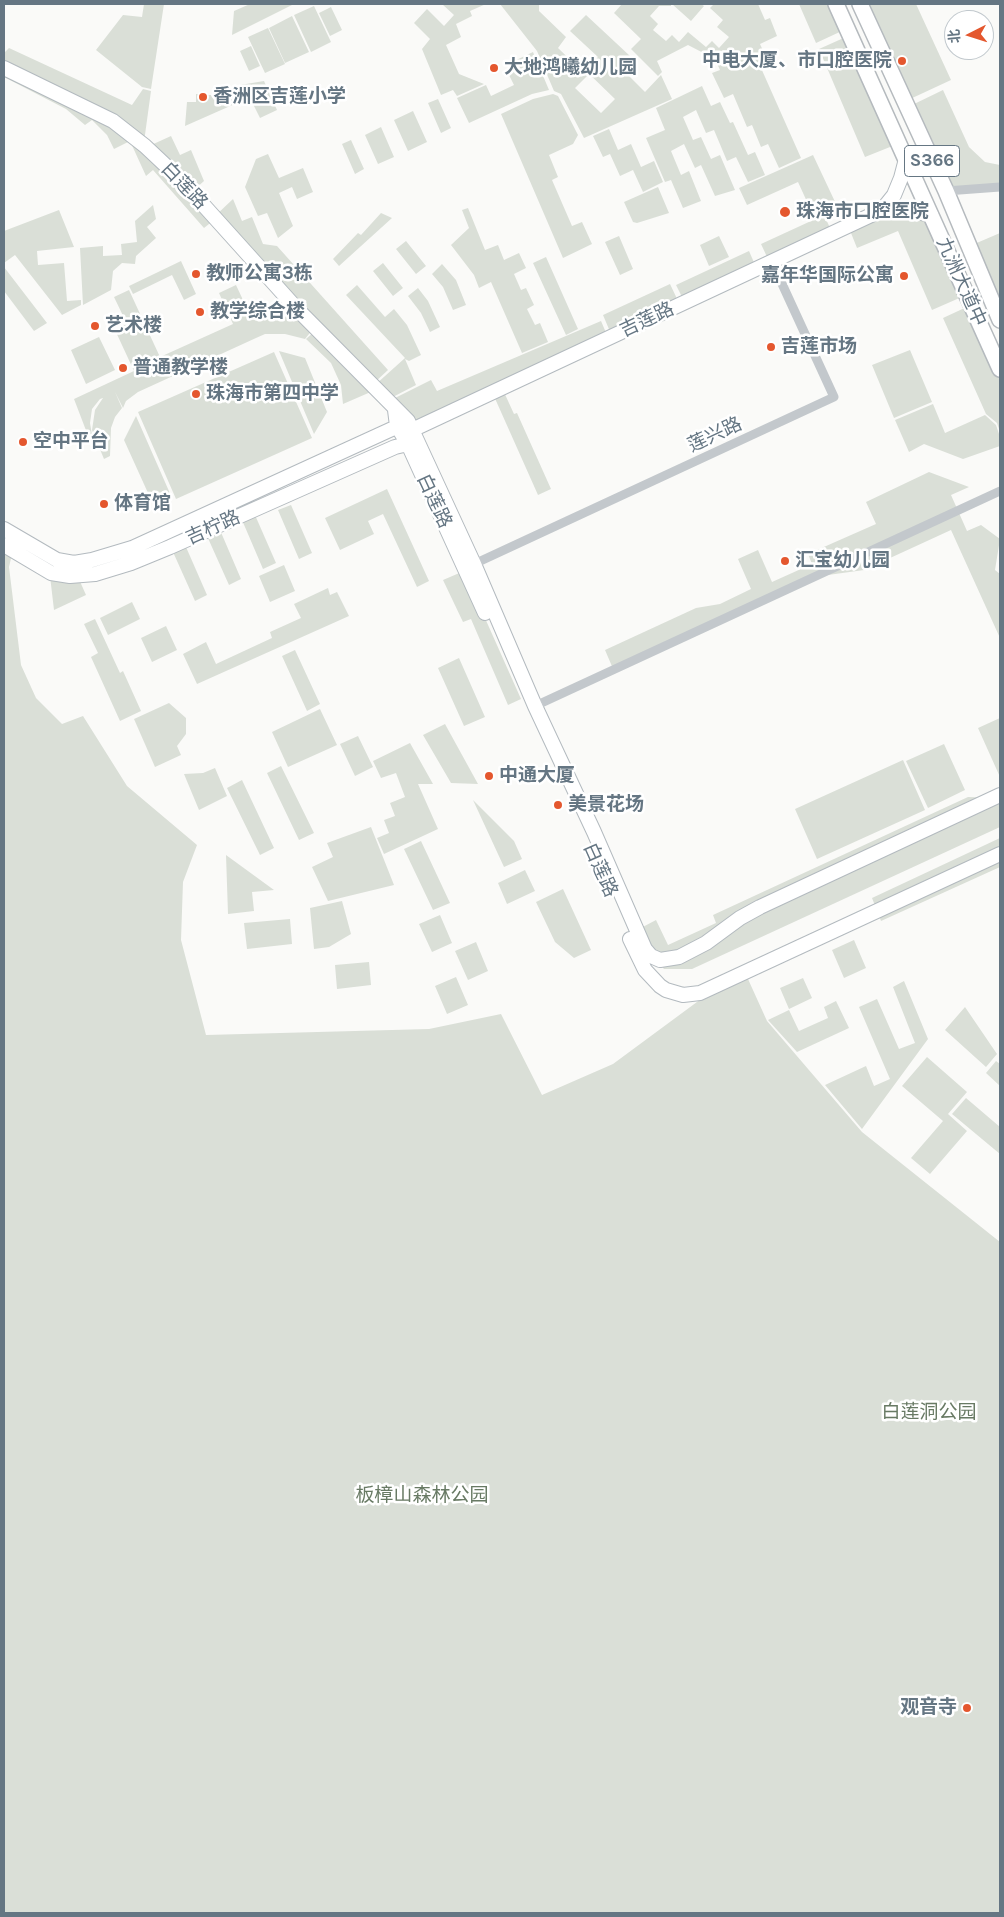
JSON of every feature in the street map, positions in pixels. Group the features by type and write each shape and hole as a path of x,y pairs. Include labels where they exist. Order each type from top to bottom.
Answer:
{"main road":[{"name":"九洲大道中","path":"836,4 1000,369"},
{"name":"九洲大道中","path":"860,4 946,191 1000,320"},
{"name":"白莲路","path":"4,68 113,121 145,146 180,180 297,309 395,410 406,426 474,564 535,706 594,832 645,949 651,956 660,960 679,957 694,950 760,907 1000,795"},
{"path":"882,210 894,196 906,159"},
{"path":"882,210 904,210 931,215"},
{"name":"吉莲路","path":"406,426 772,262 882,210"},
{"path":"406,426 408,444"},
{"name":"吉柠路","path":"4,529 57,560 74,563 92,560 132,548 406,426"},
{"name":"白莲路","path":"408,444 641,963 649,976 660,986 666,990 683,994 700,993 1000,854"},
{"name":"吉柠路","path":"4,545 51,573 70,576 95,574 131,563 170,547 395,447 408,444"}],"street":[{"path":"946,191 1000,187"},
{"name":"莲兴路","path":"474,564 834,397 772,262"},
{"path":"535,706 1000,491"}],"green space":[{"path":"144,4 164,4 151,89 142,87 96,50 123,15 142,17"},
{"path":"250,4 294,4 232,35 234,11"},
{"path":"442,4 486,4 470,11 472,16 456,24 461,37 446,45 459,74 484,84 457,96 453,90 441,95 422,49 430,39 414,23 427,9 444,26 454,15"},
{"path":"500,4 539,4 539,11 566,37 558,48 587,76 575,88 601,113 615,99 585,70 598,57 570,31 586,15 630,56 620,67 645,92 661,75 672,99 584,138 561,94 554,91 537,51"},
{"path":"622,4 671,4 671,6 659,6 650,16 658,24 653,30 666,41 672,35 679,42 688,32 706,47 712,41 719,48 729,37 717,27 723,20 710,8 714,4 758,4 765,20 770,18 777,36 760,44 769,64 761,68 801,158 779,168 768,144 761,147 752,125 747,127 733,94 724,98 712,73 720,70 715,59 688,45 657,61 662,72 658,76 631,49 641,39 614,13"},
{"path":"672,4 701,4 704,6 691,21"},
{"path":"799,4 833,4 844,30 816,43"},
{"path":"863,4 916,4 951,80 908,100"},
{"path":"314,6 331,42 311,52 294,15"},
{"path":"331,7 342,30 330,36 319,13"},
{"path":"292,16 309,52 285,63 269,28"},
{"path":"268,28 285,64 265,73 248,37"},
{"path":"848,36 895,145 865,157 819,49"},
{"path":"251,46 260,66 249,71 240,51"},
{"path":"9,48 132,105 143,89 151,91 144,142 4,64 4,53"},
{"path":"533,52 549,90 532,94 469,123 457,98 486,85 491,96 514,85 507,71 510,63"},
{"path":"4,69 113,122 214,220 204,228 153,170 146,176 130,141 114,149 107,135 92,120 85,125 66,109 4,77"},
{"path":"264,81 277,110 260,118 250,98 240,102 240,85"},
{"path":"702,86 711,106 720,102 730,123 733,122 748,155 755,152 765,175 748,182 736,157 727,161 714,130 706,133 696,110 683,117 693,140 701,137 711,159 720,155 735,190 715,196 701,165 695,168 684,144 671,151 681,175 689,171 701,201 683,208 671,180 665,182 646,138 665,130 656,108"},
{"path":"943,90 969,147 985,162 1000,165 1000,184 947,187 910,106"},
{"path":"196,94 238,97 237,103 185,126 187,102 196,102"},
{"path":"553,94 558,96 578,135 573,144 549,155 558,177 552,180 572,226 582,222 592,244 563,258 501,114 533,99"},
{"path":"438,99 451,128 441,133 428,103"},
{"path":"413,111 427,142 408,151 394,120"},
{"path":"381,127 394,157 378,164 365,135"},
{"path":"609,129 618,150 631,144 641,167 654,161 663,182 643,192 633,170 620,176 610,154 603,157 593,136"},
{"path":"171,136 180,155 191,150 204,181 194,190 149,146"},
{"path":"351,140 364,169 355,174 342,144"},
{"path":"268,154 279,178 303,168 313,192 297,199 292,187 279,193 293,226 278,238 267,213 258,216 245,187 256,159"},
{"path":"813,155 837,206 814,217 798,182 747,205 739,188"},
{"path":"658,187 669,213 637,223 633,222 624,202"},
{"path":"233,199 242,221 252,217 263,244 277,246 388,370 374,383 215,216"},
{"path":"153,205 156,219 147,227 156,238 136,256 135,264 122,263 113,271 111,290 83,305 80,248 103,246 103,256 122,255 121,244 137,242 135,221"},
{"path":"468,208 485,250 498,245 504,260 519,253 526,268 514,274 521,290 526,288 534,305 527,309 535,325 540,323 548,342 522,353 491,282 479,288 474,275 451,245 469,228 462,210"},
{"path":"59,210 74,247 37,251 38,265 64,263 67,301 81,300 81,305 62,315 15,255 4,263 4,231"},
{"path":"381,213 392,218 339,266 333,259 358,233 361,235"},
{"path":"883,213 930,218 964,296 932,310 898,231 857,248 849,228"},
{"path":"824,215 831,230 768,259 761,244"},
{"path":"1000,233 1000,308 972,245"},
{"path":"619,236 633,269 620,275 605,242"},
{"path":"719,236 729,257 709,266 700,245"},
{"path":"406,241 426,266 416,274 396,249"},
{"path":"749,251 756,267 684,301 676,285"},
{"path":"546,257 578,329 566,335 533,263"},
{"path":"181,261 196,294 184,300 172,275 133,294 129,286"},
{"path":"383,263 403,288 393,296 373,271"},
{"path":"442,264 456,280 466,305 453,310 443,287 432,274"},
{"path":"4,267 47,323 34,331 4,291"},
{"path":"670,284 679,303 611,334 603,315"},
{"path":"236,285 250,315 284,300 313,329 305,339 285,334 265,334 138,392 126,401 123,408 115,392 122,408 115,417 111,428 110,456 104,459 92,430 95,410 103,398 92,409 90,423 92,435 87,433 74,399 134,371 115,330 127,324 114,297 129,290 160,357 233,324 219,293"},
{"path":"357,285 385,317 394,309 407,325 421,355 409,361 405,359 416,385 389,399 375,385 405,358 346,295"},
{"path":"418,288 428,301 440,327 430,332 421,313 408,296"},
{"path":"971,305 1000,371 1000,432 997,423 986,414 943,318"},
{"path":"601,321 607,335 413,428 389,401 431,380 437,391"},
{"path":"315,331 373,391 343,404 341,385 331,363 306,339"},
{"path":"99,337 115,370 86,384 71,350"},
{"path":"910,350 932,402 894,418 872,365"},
{"path":"279,351 305,358 327,412 314,434"},
{"path":"274,352 312,438 176,499 138,412"},
{"path":"503,390 514,414 517,413 551,489 538,495 493,394"},
{"path":"933,404 945,433 985,415 996,425 1000,437 1000,446 963,459 924,444 909,452 895,420"},
{"path":"136,416 172,498 148,493 124,440"},
{"path":"929,472 969,487 951,495 967,531 981,525 1000,539 995,570 1000,574 1000,638 951,530 864,570 828,575 817,550 876,524 866,502"},
{"path":"387,489 429,581 417,587 383,514 368,521 374,534 340,550 325,518"},
{"path":"291,505 312,553 299,559 278,510"},
{"path":"255,515 276,563 263,569 242,520"},
{"name":"板樟山森林公园","path":"4,529 16,537 9,567 21,665 36,698 62,724 83,716 127,786 197,845 183,882 181,940 206,1035 429,1029 501,1014 542,1095 613,1064 743,968 767,1021 862,1132 1000,1242 1000,1913 4,1913"},
{"path":"220,530 241,579 229,585 207,536"},
{"path":"186,547 207,595 195,601 173,552"},
{"path":"758,550 772,582 812,564 808,554 815,551 825,575 614,671 605,650 696,608 720,604 751,589 738,559"},
{"path":"284,565 295,591 270,602 259,576"},
{"path":"464,571 521,699 508,705 471,619 463,622 443,580"},
{"path":"50,576 78,577 86,595 54,610"},
{"path":"328,588 330,595 337,592 349,616 197,684 183,654 206,642 216,664 272,638 270,632 301,618 294,604"},
{"path":"132,602 140,619 108,635 100,618"},
{"path":"95,619 120,673 123,671 141,711 120,721 91,657 98,653 84,624"},
{"path":"166,626 177,650 152,662 141,638"},
{"path":"295,650 320,704 307,711 282,656"},
{"path":"459,658 485,717 464,726 438,668"},
{"path":"169,703 186,718 186,734 177,746 181,755 155,767 134,719"},
{"path":"320,709 337,745 288,767 272,732"},
{"path":"1000,718 1000,777 978,728"},
{"path":"445,724 478,784 451,783 423,735"},
{"path":"358,736 373,767 355,776 340,744"},
{"path":"410,743 433,784 418,784 438,829 384,854 377,838 389,833 384,820 395,816 390,803 405,797 396,773 381,778 373,761"},
{"path":"944,744 965,790 928,808 906,761"},
{"path":"903,760 925,810 817,859 795,809"},
{"path":"281,766 314,833 299,840 267,773"},
{"path":"215,768 227,796 199,810 184,774 203,773"},
{"path":"242,780 274,848 260,855 227,788"},
{"path":"968,797 1000,798 1000,827 692,969 664,969 648,951 639,929 656,920 668,945 716,923 713,915"},
{"path":"473,800 514,841 522,859 504,867"},
{"path":"371,827 394,885 328,901 312,867 333,857 327,843"},
{"path":"1000,838 1000,867 881,921 872,898"},
{"path":"421,841 450,903 433,910 404,849"},
{"path":"226,855 274,890 252,892 254,911 228,914"},
{"path":"525,870 535,891 507,904 498,883"},
{"path":"563,889 591,950 574,958 555,942 536,902"},
{"path":"342,901 351,934 329,947 314,949 310,908"},
{"path":"440,915 452,943 432,952 419,924"},
{"path":"290,919 292,944 247,949 244,923"},
{"path":"854,940 866,968 844,978 832,950"},
{"path":"476,942 488,971 468,980 455,951"},
{"path":"369,962 371,985 337,989 335,965"},
{"path":"456,977 468,1005 447,1014 435,986"},
{"path":"803,978 812,998 789,1009 780,988"},
{"path":"904,981 928,1039 862,1129 825,1085 866,1066 874,1086 890,1079 859,1007 877,999 899,1049 915,1043 893,987"},
{"path":"836,1001 849,1028 797,1052 768,1020 789,1010 799,1031 828,1018 824,1007"},
{"path":"965,1007 997,1054 986,1067 945,1030"},
{"path":"927,1057 967,1092 948,1114 967,1131 930,1174 911,1158 943,1121 902,1086"},
{"path":"996,1061 1000,1064 1000,1086 986,1073"},
{"path":"966,1098 1000,1127 1000,1154 952,1114"}],"place":[{"name":"中电大厦、市口腔医院","path":"902,61"},
{"name":"大地鸿曦幼儿园","path":"494,68"},
{"name":"香洲区吉莲小学","path":"203,97"},
{"name":"珠海市口腔医院","path":"785,212"},
{"name":"教师公寓3栋","path":"196,274"},
{"name":"嘉年华国际公寓","path":"904,276"},
{"name":"教学综合楼","path":"200,312"},
{"name":"艺术楼","path":"95,326"},
{"name":"吉莲市场","path":"771,347"},
{"name":"普通教学楼","path":"123,368"},
{"name":"珠海市第四中学","path":"196,394"},
{"name":"空中平台","path":"23,442"},
{"name":"体育馆","path":"104,504"},
{"name":"汇宝幼儿园","path":"785,561"},
{"name":"中通大厦","path":"489,776"},
{"name":"美景花场","path":"558,805"},
{"name":"观音寺","path":"967,1708"}],"park label":[{"name":"白莲洞公园","path":"929,1413"}]}
